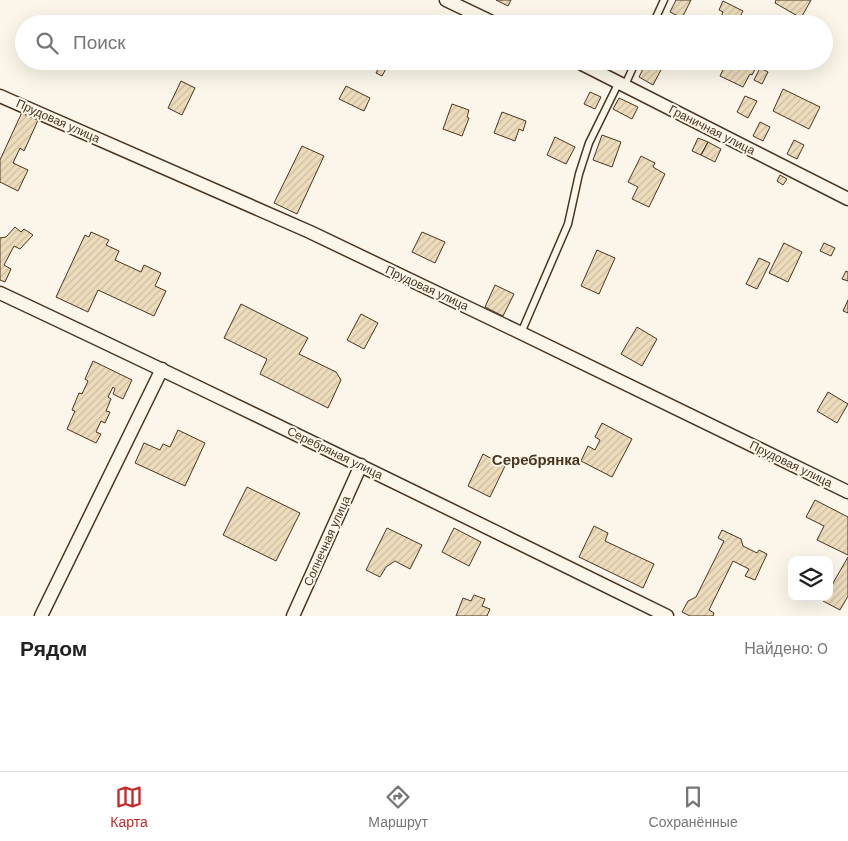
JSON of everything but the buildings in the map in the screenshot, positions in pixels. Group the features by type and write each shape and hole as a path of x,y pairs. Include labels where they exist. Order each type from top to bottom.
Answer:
{"street":[{"path":"446,0 477,15"},
{"name":"Граничная улица","path":"594,70 848,199"},
{"name":"Прудовая улица","path":"0,96 310,232 848,492"},
{"name":"Серебряная улица","path":"0,293 361,465 668,616"},
{"path":"41,616 162,369"},
{"name":"Солнечная улица","path":"293,616 361,465"}],"lane":[{"path":"657,15 664,0"},
{"path":"521,333 568,224 579,174 589,143 631,70"}],"district":[{"name":"Серебрянка","path":"536,460"}]}
